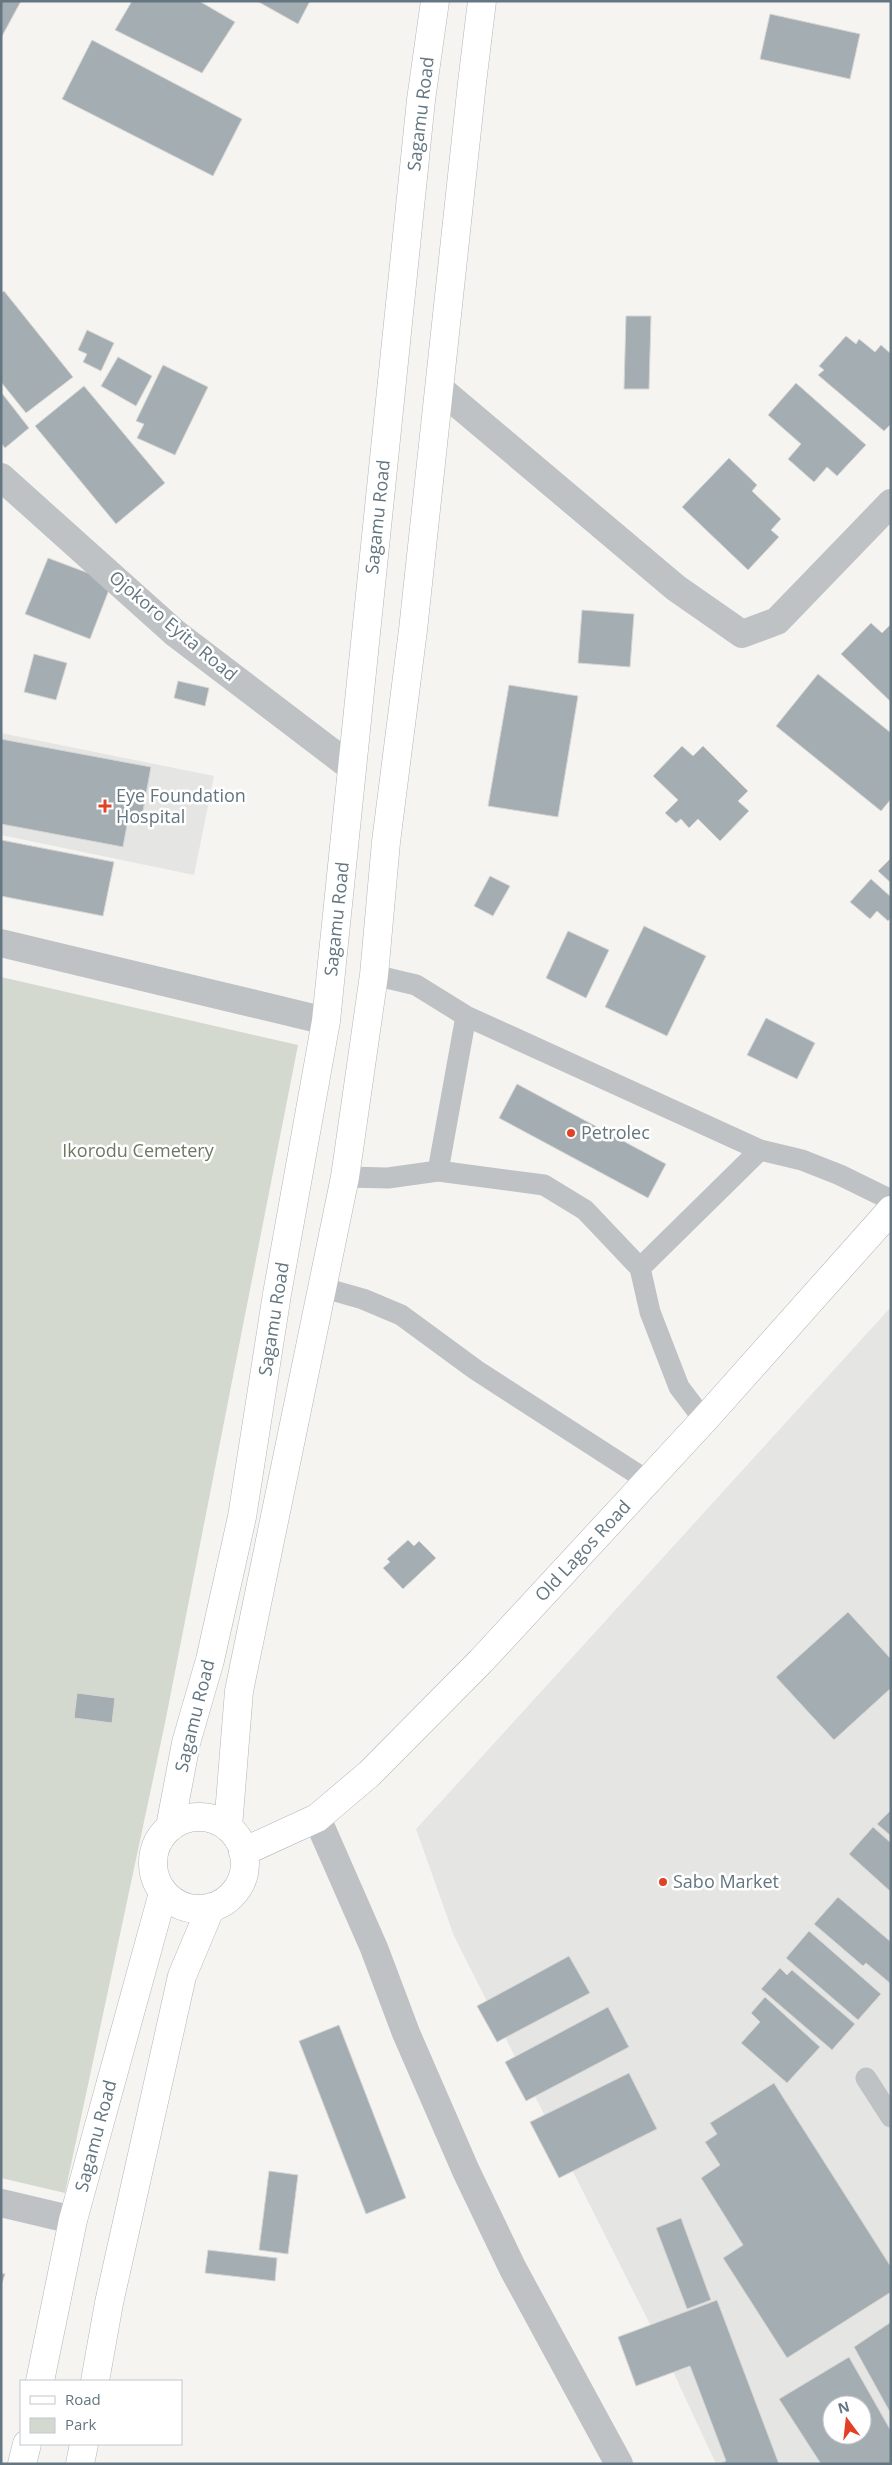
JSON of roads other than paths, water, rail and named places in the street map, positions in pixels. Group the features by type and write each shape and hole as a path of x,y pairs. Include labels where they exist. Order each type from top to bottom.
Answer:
{"main road":[{"name":"Sagamu Road","path":"170,1827 186,1743 210,1660 242,1517 277,1294 326,1021 421,100 435,1"},
{"name":"Sagamu Road","path":"228,1827 239,1692 324,1288 345,1177 374,975 386,842 412,640 482,1"},
{"name":"Old Lagos Road","path":"243,1852 317,1818 369,1774 481,1661 648,1481 891,1210"},
{"path":"198,1817 214,1820 228,1827 238,1839 243,1852 245,1869 240,1883 231,1896 211,1907 188,1908 175,1903 163,1893 152,1867 154,1852 160,1838 170,1827 182,1820 198,1817"},
{"name":"Sagamu Road","path":"40,2380 73,2220 163,1893"},
{"path":"95,2380 109,2303 182,1976 211,1907"},
{"path":"22,2464 26,2445"},
{"path":"80,2464 84,2445"}],"street":[{"path":"440,389 676,588 742,634 777,621 891,503"},
{"name":"Ojokoro Eyita Road","path":"1,478 175,633 351,767"},
{"path":"1,944 326,1021"},
{"path":"317,1818 374,1948 406,2032 466,2171 513,2268 618,2464"},
{"path":"1,2203 73,2220"}],"lane":[{"path":"374,975 416,985 466,1016 760,1150 802,1160 840,1175 891,1200"},
{"path":"438,1172 466,1016"},
{"path":"640,1268 760,1150"},
{"path":"345,1177 388,1178 438,1172 544,1185 585,1210 640,1268 650,1312 679,1387 704,1420"},
{"path":"324,1288 363,1299 401,1316 476,1370 648,1481"},
{"path":"866,2078 891,2117"}],"place":[{"name":"Eye Foundation Hospital","path":"105,806"},
{"name":"Petrolec","path":"571,1133"},
{"name":"Sabo Market","path":"663,1882"}],"park label":[{"name":"Ikorodu Cemetery","path":"138,1151"}]}
